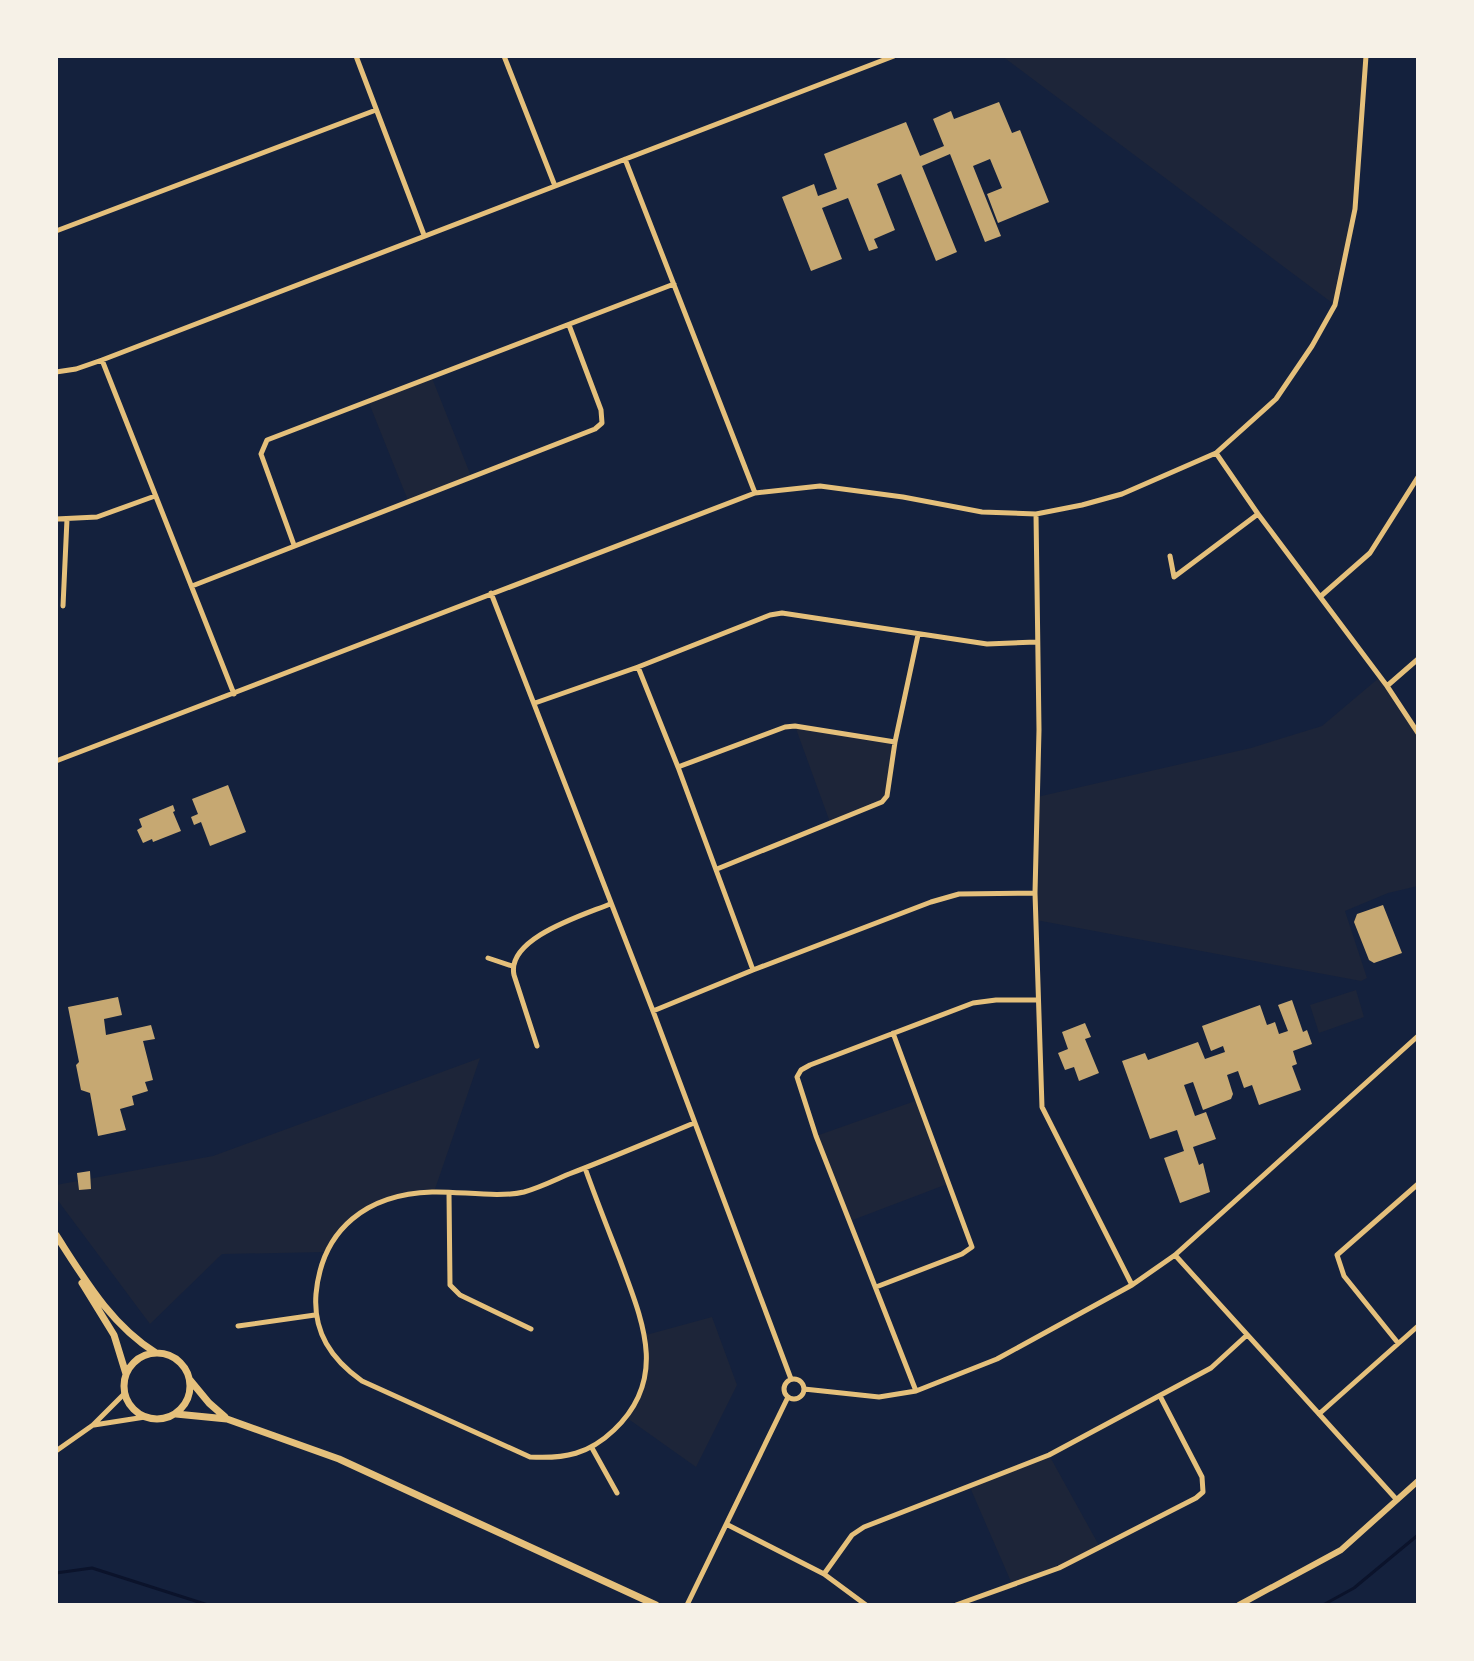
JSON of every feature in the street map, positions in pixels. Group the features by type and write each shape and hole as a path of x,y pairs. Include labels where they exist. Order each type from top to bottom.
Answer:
{"main road":[{"path":"56,1237 117,1323 156,1353 175,1358 209,1403 227,1419"},
{"path":"56,1237 114,1335 126,1374 125,1393 134,1410 145,1417 158,1420 176,1414 227,1419 339,1459 656,1605"},
{"path":"126,1374 138,1359 156,1353"},
{"path":"176,1414 188,1399 190,1379"}],"street":[{"path":"356,56 424,235"},
{"path":"504,56 555,186"},
{"path":"56,372 102,360 894,56"},
{"path":"56,761 755,493 820,486 982,512 1036,514 1122,494 1216,453 1276,399 1335,305 1355,209 1366,56"},
{"path":"56,231 376,110"},
{"path":"625,159 755,493"},
{"path":"294,545 261,454 267,440 674,284"},
{"path":"192,586 595,429 602,423 601,410 569,325"},
{"path":"102,360 234,694"},
{"path":"1216,453 1418,733"},
{"path":"1321,596 1370,553 1418,477"},
{"path":"56,519 97,517 156,496"},
{"path":"1036,514 1039,730 1035,893 1042,1107 1132,1285"},
{"path":"1170,556 1174,577 1258,514"},
{"path":"63,606 67,519"},
{"path":"491,593 791,1379"},
{"path":"535,703 782,613 987,644 1036,642"},
{"path":"717,869 882,802 887,796 918,635"},
{"path":"1387,686 1418,659"},
{"path":"638,667 753,970"},
{"path":"678,767 785,727 895,742"},
{"path":"653,1011 753,970 959,894 1035,893"},
{"path":"537,1046 512,966 516,956 555,926 610,904"},
{"path":"488,958 512,966"},
{"path":"916,1391 816,1136 797,1077 801,1070 810,1065 973,1003 1037,1000"},
{"path":"876,1287 962,1254 972,1247 893,1033"},
{"path":"804,1389 879,1397 916,1391 997,1359 1132,1285 1175,1255 1418,1036"},
{"path":"585,1168 638,1307 646,1335 647,1365 638,1399 627,1418 592,1448 548,1458 530,1457 362,1381 343,1367 330,1351 315,1315 317,1286 327,1252 349,1221 384,1199 406,1194 522,1192 694,1123"},
{"path":"1398,1343 1344,1276 1337,1255 1418,1184"},
{"path":"449,1193 450,1285 460,1295 531,1329"},
{"path":"1175,1255 1397,1500"},
{"path":"238,1326 315,1315"},
{"path":"1319,1414 1418,1326"},
{"path":"824,1574 852,1535 864,1527 1049,1455 1211,1368 1247,1335"},
{"path":"791,1379 800,1381 804,1389"},
{"path":"687,1605 788,1397 784,1388 791,1379"},
{"path":"788,1397 800,1397 804,1389"},
{"path":"56,1451 93,1425 125,1393"},
{"path":"956,1605 1087,1555 1203,1492 1202,1477 1160,1396"},
{"path":"93,1425 145,1417"},
{"path":"592,1448 617,1493"},
{"path":"1239,1605 1341,1550 1418,1481"},
{"path":"728,1525 824,1574 866,1605"}],"shaded area":[{"path":"1002,56 1366,56 1355,209 1335,305"},
{"path":"432,378 471,476 409,503 369,403"},
{"path":"1380,677 1418,733 1418,886 1388,893 1345,911 1367,978 1361,981 1036,920 1037,797 1251,748 1322,726"},
{"path":"795,726 895,742 887,796 882,802 831,825"},
{"path":"1356,990 1364,1017 1319,1033 1310,1005"},
{"path":"480,1058 434,1192 384,1199 349,1221 327,1252 222,1254 150,1324 56,1198 56,1185 213,1156"},
{"path":"918,1100 950,1183 850,1221 816,1136"},
{"path":"712,1317 737,1385 696,1467 627,1418 645,1379 646,1335"},
{"path":"1049,1455 1101,1549 1012,1584 969,1485"}],"building":[{"path":"999,102 1012,133 1020,130 1049,202 998,223 987,194 1002,188 990,159 973,166 1001,236 985,242 950,154 922,166 957,252 936,261 901,174 877,184 895,230 874,239 878,248 869,251 848,198 822,208 842,259 811,271 782,197 814,184 818,196 837,189 824,154 906,122 920,156 944,146 933,119 951,111 954,119"},
{"path":"228,785 246,832 210,846 201,822 194,825 191,817 198,814 192,799"},
{"path":"173,805 181,831 143,843 137,830 142,827 139,819"},
{"path":"1383,905 1402,953 1374,963 1369,960 1354,922 1357,914"},
{"path":"118,997 122,1015 104,1019 106,1035 151,1025 155,1039 143,1041 153,1080 145,1082 148,1091 132,1096 134,1105 120,1109 126,1130 98,1136 90,1093 81,1090 68,1007"},
{"path":"1292,1000 1303,1032 1307,1030 1312,1044 1293,1051 1297,1064 1292,1066 1301,1090 1259,1105 1252,1085 1244,1088 1238,1071 1227,1075 1233,1094 1231,1099 1203,1110 1193,1082 1184,1085 1195,1116 1206,1112 1216,1139 1193,1147 1199,1165 1203,1163 1210,1192 1180,1203 1164,1158 1184,1151 1177,1130 1150,1139 1122,1061 1145,1053 1148,1060 1198,1042 1205,1059 1225,1052 1223,1046 1211,1051 1202,1026 1260,1005 1267,1025 1275,1022 1279,1034 1288,1031 1278,1005"},
{"path":"1085,1023 1091,1037 1085,1039 1099,1073 1079,1081 1074,1067 1065,1070 1058,1053 1068,1049 1062,1032"},
{"path":"90,1171 91,1189 79,1190 77,1173"}],"waterway":[{"path":"1323,1605 1354,1588 1418,1535"},
{"path":"56,1573 92,1568 208,1605"}]}
